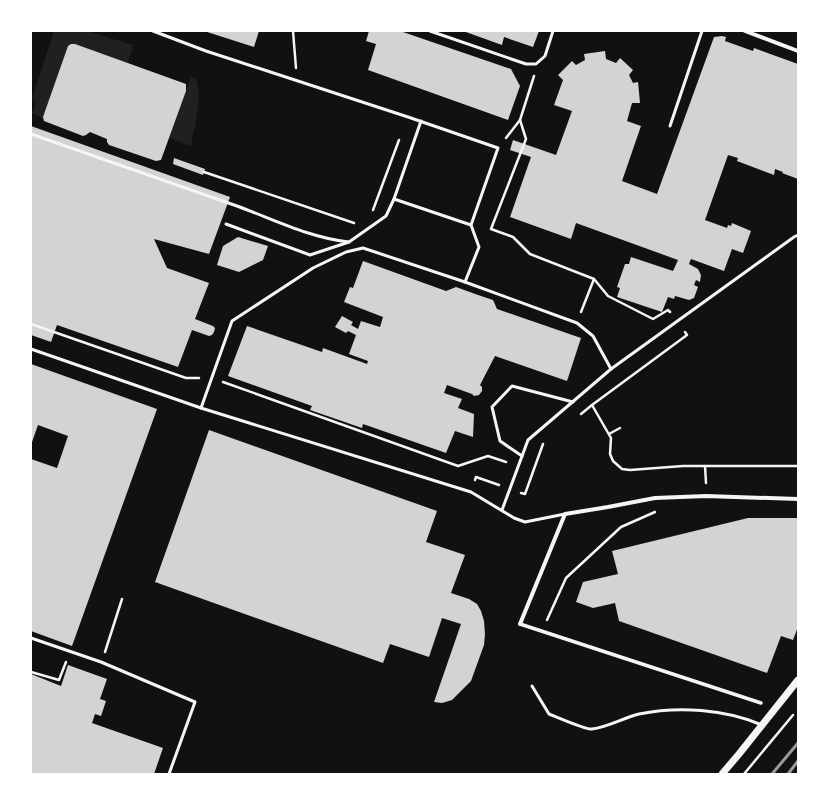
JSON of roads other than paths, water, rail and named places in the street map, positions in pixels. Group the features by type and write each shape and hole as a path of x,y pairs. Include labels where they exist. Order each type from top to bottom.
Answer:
{"street":[{"path":"746,31 798,51"},
{"path":"761,703 520,624 565,514 655,498 706,496 798,499"},
{"path":"722,774 740,754 798,680"}],"lane":[{"path":"153,31 213,53 421,121 498,148 471,225 479,248 464,282"},
{"path":"430,31 526,64 536,64 545,56 553,31"},
{"path":"670,126 702,31"},
{"path":"226,224 310,255 349,242 386,216 394,199 421,121"},
{"path":"31,134 305,232 333,240 349,242"},
{"path":"394,199 471,225"},
{"path":"502,510 528,440 611,369 798,235"},
{"path":"201,408 232,321 313,268 346,252 363,248 464,282 577,323 593,336 611,369"},
{"path":"31,349 201,408 472,492 525,522 565,514"},
{"path":"522,456 500,441 492,406 512,386 573,402"},
{"path":"31,638 101,662 195,702 169,774"},
{"path":"532,686 549,714 591,729 638,714 675,710 717,713 762,725"}],"railway":[{"path":"772,774 798,743"},
{"path":"788,774 798,761"}]}
